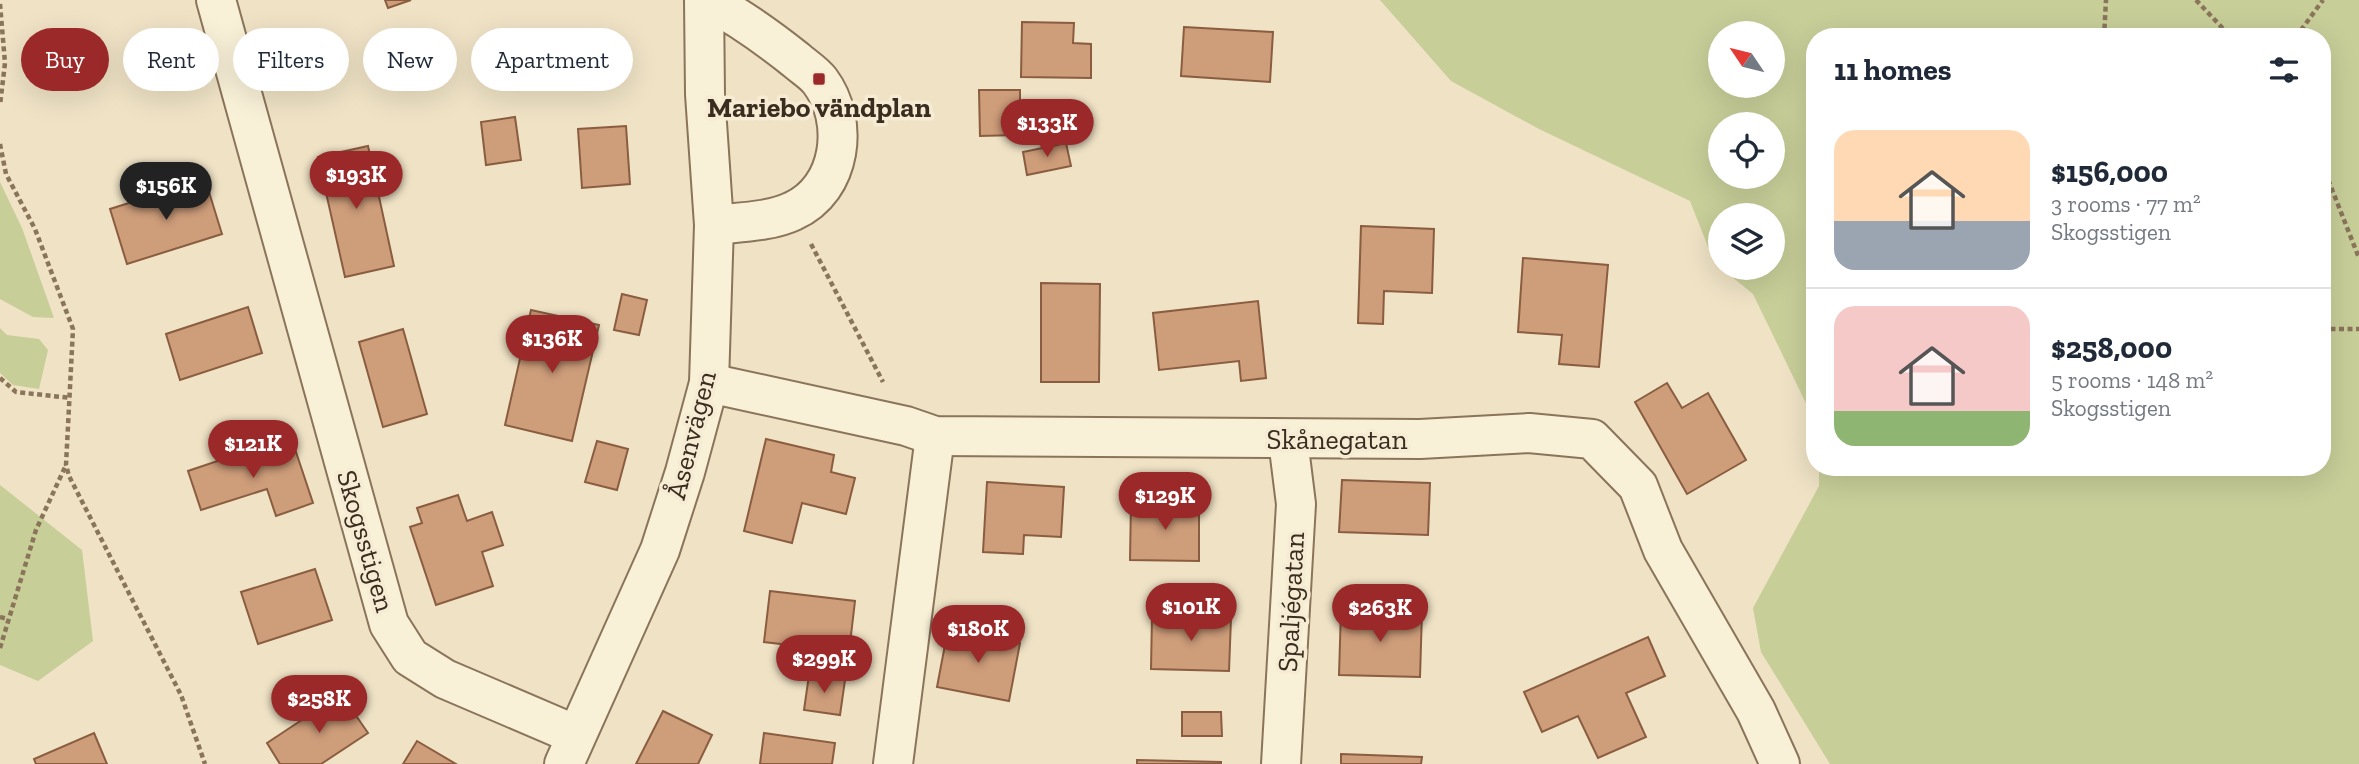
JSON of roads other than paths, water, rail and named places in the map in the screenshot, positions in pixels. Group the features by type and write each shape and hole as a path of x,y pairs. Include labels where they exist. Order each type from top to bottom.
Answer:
{"street":[{"name":"Skogsstigen","path":"216,0 388,624 410,657 570,750"},
{"name":"Åsenvägen","path":"570,750 660,550 709,383 714,225 705,94 705,0"},
{"path":"705,0 750,23 819,79 834,105 838,124 838,152 827,177 813,197 794,211 774,217 714,225"},
{"name":"Skånegatan","path":"709,383 920,431 1288,440 1420,439 1529,433 1592,439 1638,486 1663,550 1756,710 1780,764"},
{"path":"893,764 920,431"},
{"name":"Spaljégatan","path":"1281,764 1296,504 1288,440"}],"place":[{"name":"Mariebo vändplan","path":"819,79"}]}
